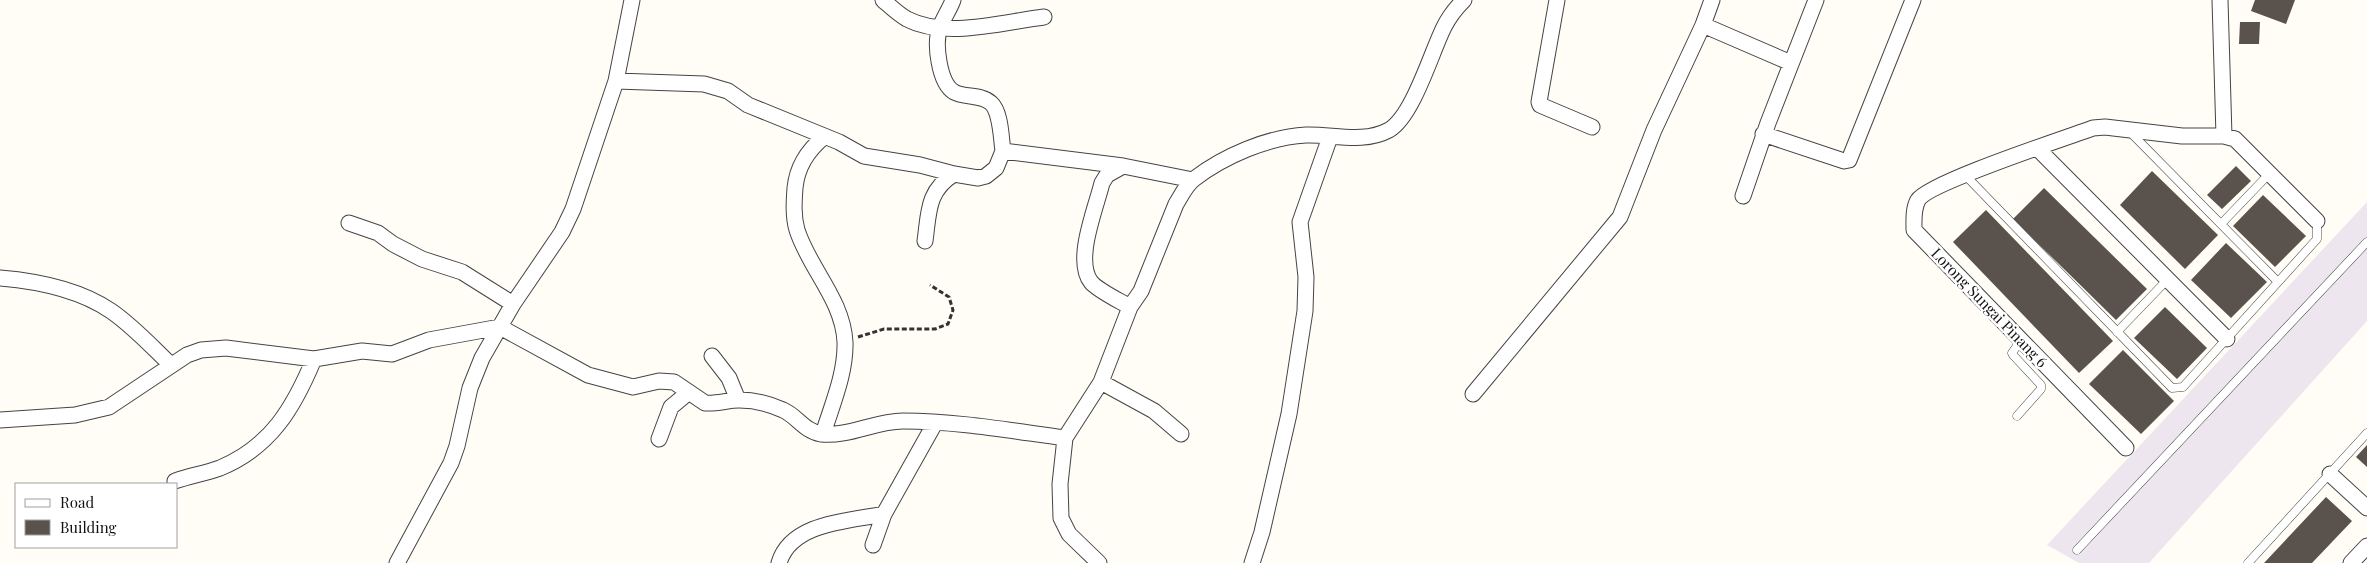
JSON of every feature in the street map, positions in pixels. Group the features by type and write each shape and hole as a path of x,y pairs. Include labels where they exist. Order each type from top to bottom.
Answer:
{"street":[{"path":"397,563 451,463 457,446 470,388 482,358 513,304 562,232 573,209 616,82 632,0"},
{"path":"883,0 908,19 939,29 981,26 1044,17"},
{"path":"616,82 704,84 716,86 728,91 748,105 839,142 864,156 920,164 954,174 978,178 986,176 996,168 1003,151 996,115 991,103 980,98 962,95 946,86 938,54 939,29 954,0"},
{"path":"1098,563 1069,534 1061,518 1060,484 1065,438 1101,382 1130,307 1142,291 1176,204 1193,180 1217,164 1278,139 1307,135 1330,138 1369,136 1387,131 1400,122 1413,98 1444,26 1464,0"},
{"path":"1557,0 1539,102 1540,105 1592,127"},
{"path":"1473,394 1620,217 1654,130 1703,25 1712,0"},
{"path":"1743,196 1763,134 1816,0"},
{"path":"1763,134 1844,161 1849,160 1913,0"},
{"path":"2220,0 2224,136"},
{"path":"1703,25 1792,63"},
{"path":"1965,174 2093,128 2104,127 2182,136 2224,136 2234,140 2317,221"},
{"path":"823,434 844,364 845,340 838,313 797,230 793,210 796,179 802,162 813,146 824,137"},
{"path":"1252,563 1262,532 1289,414 1305,311 1306,277 1300,222 1330,138"},
{"path":"2038,149 2226,339"},
{"path":"1003,151 1123,166 1193,180"},
{"path":"1123,166 1107,175 1102,183 1084,254 1084,266 1092,283 1130,307"},
{"path":"925,241 932,196 942,182 954,174"},
{"name":"Lorong Sungai Pinang 6","path":"1965,174 1923,194 1914,210 1914,230 2126,448"},
{"path":"349,223 378,233 393,244 422,259 462,272 513,304"},
{"path":"0,278 27,280 84,297 110,310 171,365"},
{"path":"0,420 75,415 109,407 171,365 187,355 200,350 226,348 314,359 362,351 392,354 429,340 500,327 588,375 633,387 659,381 674,382 700,402 705,403 738,400 768,404 785,410 811,432 823,434 858,430 888,422 935,423 1065,438"},
{"path":"712,356 728,378 738,400"},
{"path":"175,481 220,468 246,454 264,439 282,422 298,396 314,359"},
{"path":"1101,382 1154,411 1181,434"},
{"path":"659,439 671,408 689,392"},
{"path":"873,545 884,514 935,423"},
{"path":"2330,474 2367,508"},
{"path":"779,563 796,539 816,528 884,514"},
{"path":"2351,563 2367,546"}],"lane":[{"path":"2129,130 2278,282"},
{"path":"1965,174 2172,388 2182,387 2317,238 2317,221"},
{"path":"2220,224 2269,174"},
{"path":"2077,550 2367,242"},
{"path":"2118,332 2168,280"},
{"path":"2017,416 2041,389 2041,385 2012,355 2021,340"},
{"path":"2248,563 2367,433"}],"path":[{"path":"845,340 884,329 935,329 948,324 953,310 949,296 930,285"}],"shaded area":[{"path":"2367,202 2367,321 2149,563 2079,563 2047,545"}],"building":[{"path":"2255,0 2295,0 2286,24 2251,11"},
{"path":"2240,22 2260,22 2259,44 2239,44"},
{"path":"2236,166 2251,181 2222,209 2207,195"},
{"path":"2152,171 2218,235 2185,269 2120,205"},
{"path":"2044,188 2147,289 2116,320 2013,219"},
{"path":"2263,195 2306,236 2275,267 2233,226"},
{"path":"1986,210 2113,341 2079,373 1953,242"},
{"path":"2226,243 2267,282 2231,318 2191,280"},
{"path":"2165,307 2207,348 2177,379 2134,338"},
{"path":"2123,350 2174,401 2141,434 2089,384"},
{"path":"2367,445 2367,467 2356,457"},
{"path":"2326,497 2352,521 2312,563 2264,563"}]}
